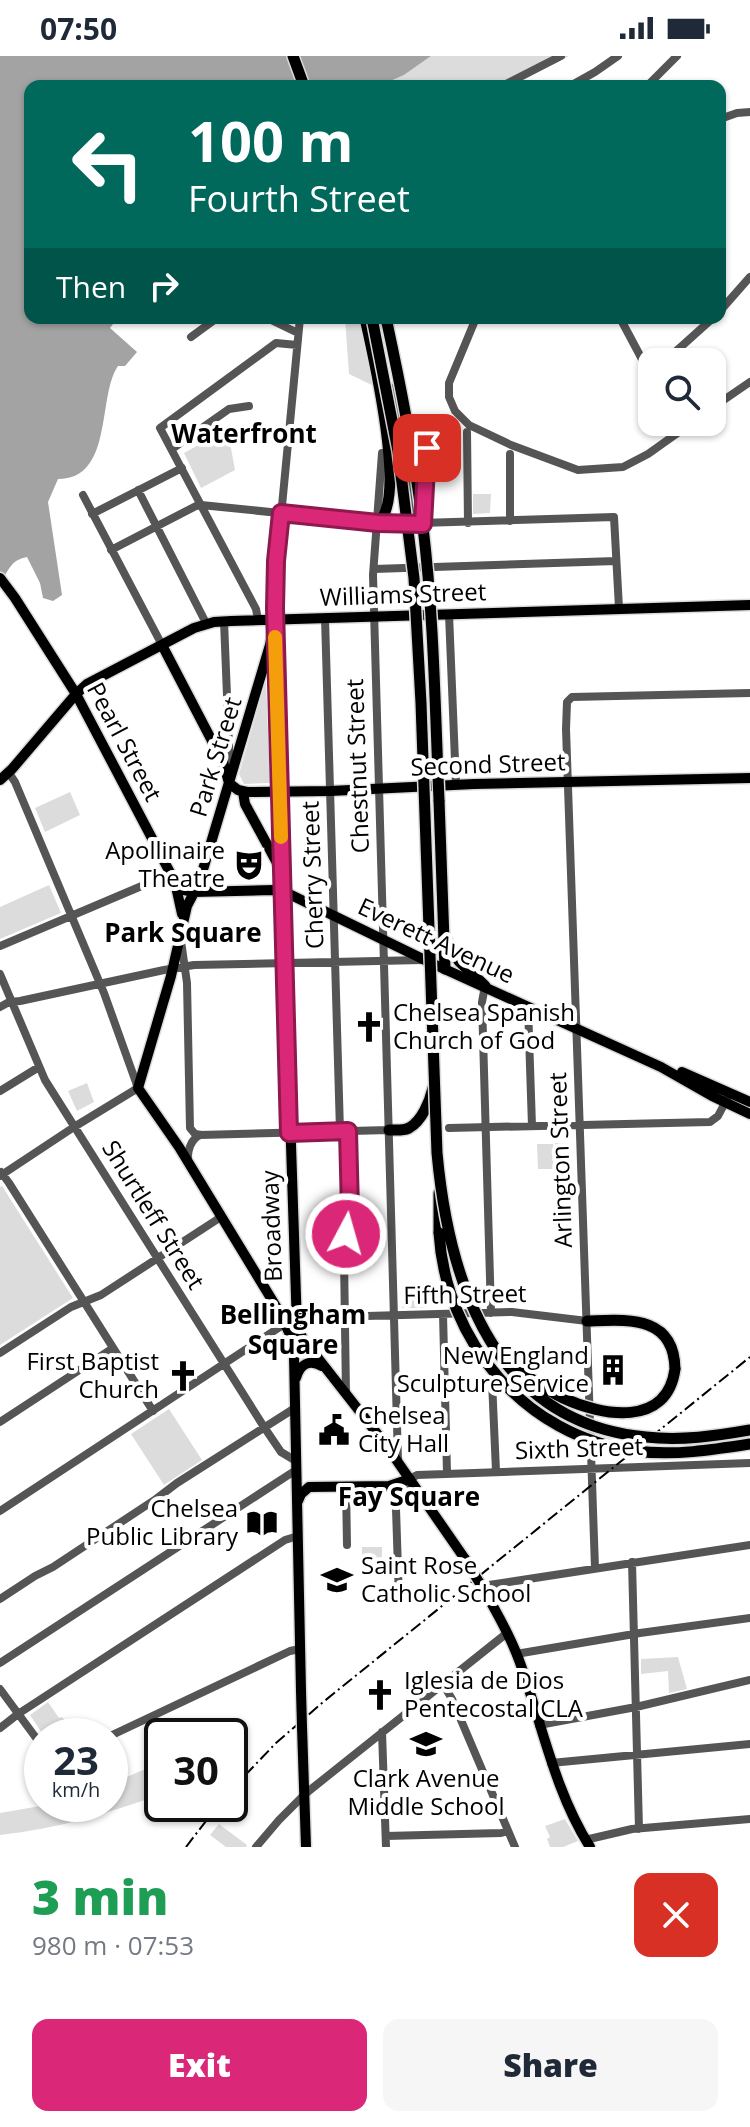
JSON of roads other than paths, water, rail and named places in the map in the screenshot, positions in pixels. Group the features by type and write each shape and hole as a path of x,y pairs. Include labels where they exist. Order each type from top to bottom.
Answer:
{"highway":[{"path":"293,56 302,80"},
{"path":"366,324 391,479 386,514 378,523"},
{"path":"373,324 399,454 414,576 424,763 439,1233 449,1291 472,1344 491,1371 541,1415 574,1433 622,1449 660,1453 697,1452 750,1444"},
{"path":"373,324 398,451 414,578 439,1177 467,1296 482,1328 503,1360 543,1399 575,1418 632,1436 668,1438 750,1430"},
{"path":"387,324 413,452 423,528 432,637 445,969"},
{"path":"443,922 451,950 485,986"},
{"path":"389,1130 406,1129 416,1121 431,1094 434,1071"},
{"path":"503,1360 561,1397 588,1407 622,1413 643,1411 660,1401 670,1388 675,1369 674,1354 668,1341 652,1326 631,1319 587,1321"}],"main road":[{"name":"Pearl Street","path":"0,578 76,694 172,878 181,906 181,932"},
{"name":"Williams Street","path":"4,776 76,694 97,678 206,623 750,605"},
{"name":"Park Street","path":"138,1088 169,984 179,967 181,932 187,906 199,884 263,671 275,620"},
{"path":"162,645 223,762 229,783 243,792 245,804 282,872"},
{"path":"263,671 273,667 276,671"},
{"name":"Second Street","path":"243,792 750,778"},
{"name":"Broadway","path":"282,872 290,1321 306,1847"},
{"path":"172,878 184,890 194,892 283,891"},
{"name":"Everett Avenue","path":"283,891 425,960 728,1098 750,1114"},
{"path":"138,1088 290,1321 398,1461 481,1585 516,1654 551,1763 568,1806 588,1844"},
{"name":"Everett Avenue","path":"728,1098 748,1101"},
{"path":"294,1384 299,1369 306,1363 316,1363 327,1369"},
{"path":"296,1465 301,1480 309,1487 393,1486 410,1479"},
{"path":"297,1507 301,1494 309,1487"}],"street":[{"path":"514,80 561,56"},
{"path":"581,80 618,56"},
{"path":"653,80 677,56"},
{"path":"726,117 750,112"},
{"path":"726,304 750,277"},
{"path":"191,337 209,324"},
{"path":"279,324 298,333"},
{"name":"Broadway","path":"282,872 275,579 299,324"},
{"path":"393,324 393,365 418,524"},
{"path":"474,324 449,383 449,397 455,411 469,425 578,470 623,467 648,454 668,436"},
{"path":"623,324 638,351"},
{"path":"680,348 706,324"},
{"path":"258,620 256,609 160,428 276,343 297,345"},
{"path":"726,398 750,382"},
{"path":"172,449 229,409 249,406"},
{"path":"418,524 428,445 426,424"},
{"path":"467,432 468,523"},
{"path":"510,454 510,521"},
{"path":"92,514 182,468"},
{"path":"138,490 206,623"},
{"path":"83,495 162,645"},
{"path":"111,550 201,505 378,523 614,517 619,608"},
{"name":"Chestnut Street","path":"378,523 374,616 398,1461"},
{"path":"374,569 616,561"},
{"path":"449,614 456,785"},
{"name":"Cherry Street","path":"325,618 335,962 350,1217 344,1258 345,1317"},
{"path":"224,621 229,783"},
{"name":"Arlington Street","path":"595,1568 567,702 572,697 750,693"},
{"path":"4,776 15,782 100,983 138,1088 1,1174 153,1411"},
{"path":"0,946 172,878"},
{"path":"0,1007 179,967 425,960"},
{"path":"169,1132 182,1138 190,1128 187,983 179,967"},
{"name":"Shurtleff Street","path":"0,974 39,1067 74,1127 223,1365 281,1452 296,1465"},
{"path":"169,984 177,979 187,983"},
{"path":"485,986 482,1002 491,1313"},
{"path":"528,1006 532,1126"},
{"path":"0,1091 39,1067"},
{"path":"449,1128 710,1122 718,1116 728,1098"},
{"path":"190,1128 195,1134 202,1135 389,1130"},
{"path":"188,1161 191,1144 202,1135"},
{"path":"0,1353 71,1307 98,1297 221,1217"},
{"name":"Fifth Street","path":"290,1321 519,1312 587,1321"},
{"path":"443,1314 447,1473"},
{"path":"345,1317 346,1394"},
{"path":"0,1511 290,1321"},
{"path":"0,1422 113,1348"},
{"path":"492,1381 496,1471"},
{"path":"0,1599 295,1408"},
{"name":"Sixth Street","path":"410,1479 420,1474 750,1463"},
{"path":"0,1663 296,1465"},
{"path":"399,1599 396,1509 410,1479"},
{"path":"346,1487 347,1545"},
{"path":"0,1728 285,1540 298,1536"},
{"path":"481,1585 750,1545"},
{"path":"632,1562 639,1829"},
{"path":"516,1654 750,1618"},
{"path":"256,1847 305,1794 507,1633"},
{"path":"128,1728 300,1649"},
{"path":"539,1725 636,1707 750,1680"},
{"path":"443,1684 515,1847"},
{"path":"0,1689 24,1722"},
{"path":"382,1732 386,1847"},
{"path":"551,1763 750,1744"},
{"path":"588,1844 639,1829 750,1819"},
{"path":"386,1836 508,1831"}],"railway":[{"path":"248,1772 322,1703 750,1357"},
{"path":"186,1847 205,1822"}],"place":[{"name":"Apollinaire Theatre","path":"249,865"},
{"name":"Chelsea Spanish Church of God","path":"369,1027"},
{"name":"New England Sculpture Service","path":"613,1370"},
{"name":"First Baptist Church","path":"183,1376"},
{"name":"Chelsea City Hall","path":"334,1430"},
{"name":"Chelsea Public Library","path":"262,1523"},
{"name":"Saint Rose Catholic School","path":"337,1580"},
{"name":"Iglesia de Dios Pentecostal CLA","path":"380,1695"},
{"name":"Clark Avenue Middle School","path":"426,1744"}],"district":[{"name":"Waterfront","path":"244,434"},
{"name":"Park Square","path":"183,933"},
{"name":"Bellingham Square","path":"293,1330"},
{"name":"Fay Square","path":"409,1497"}]}
